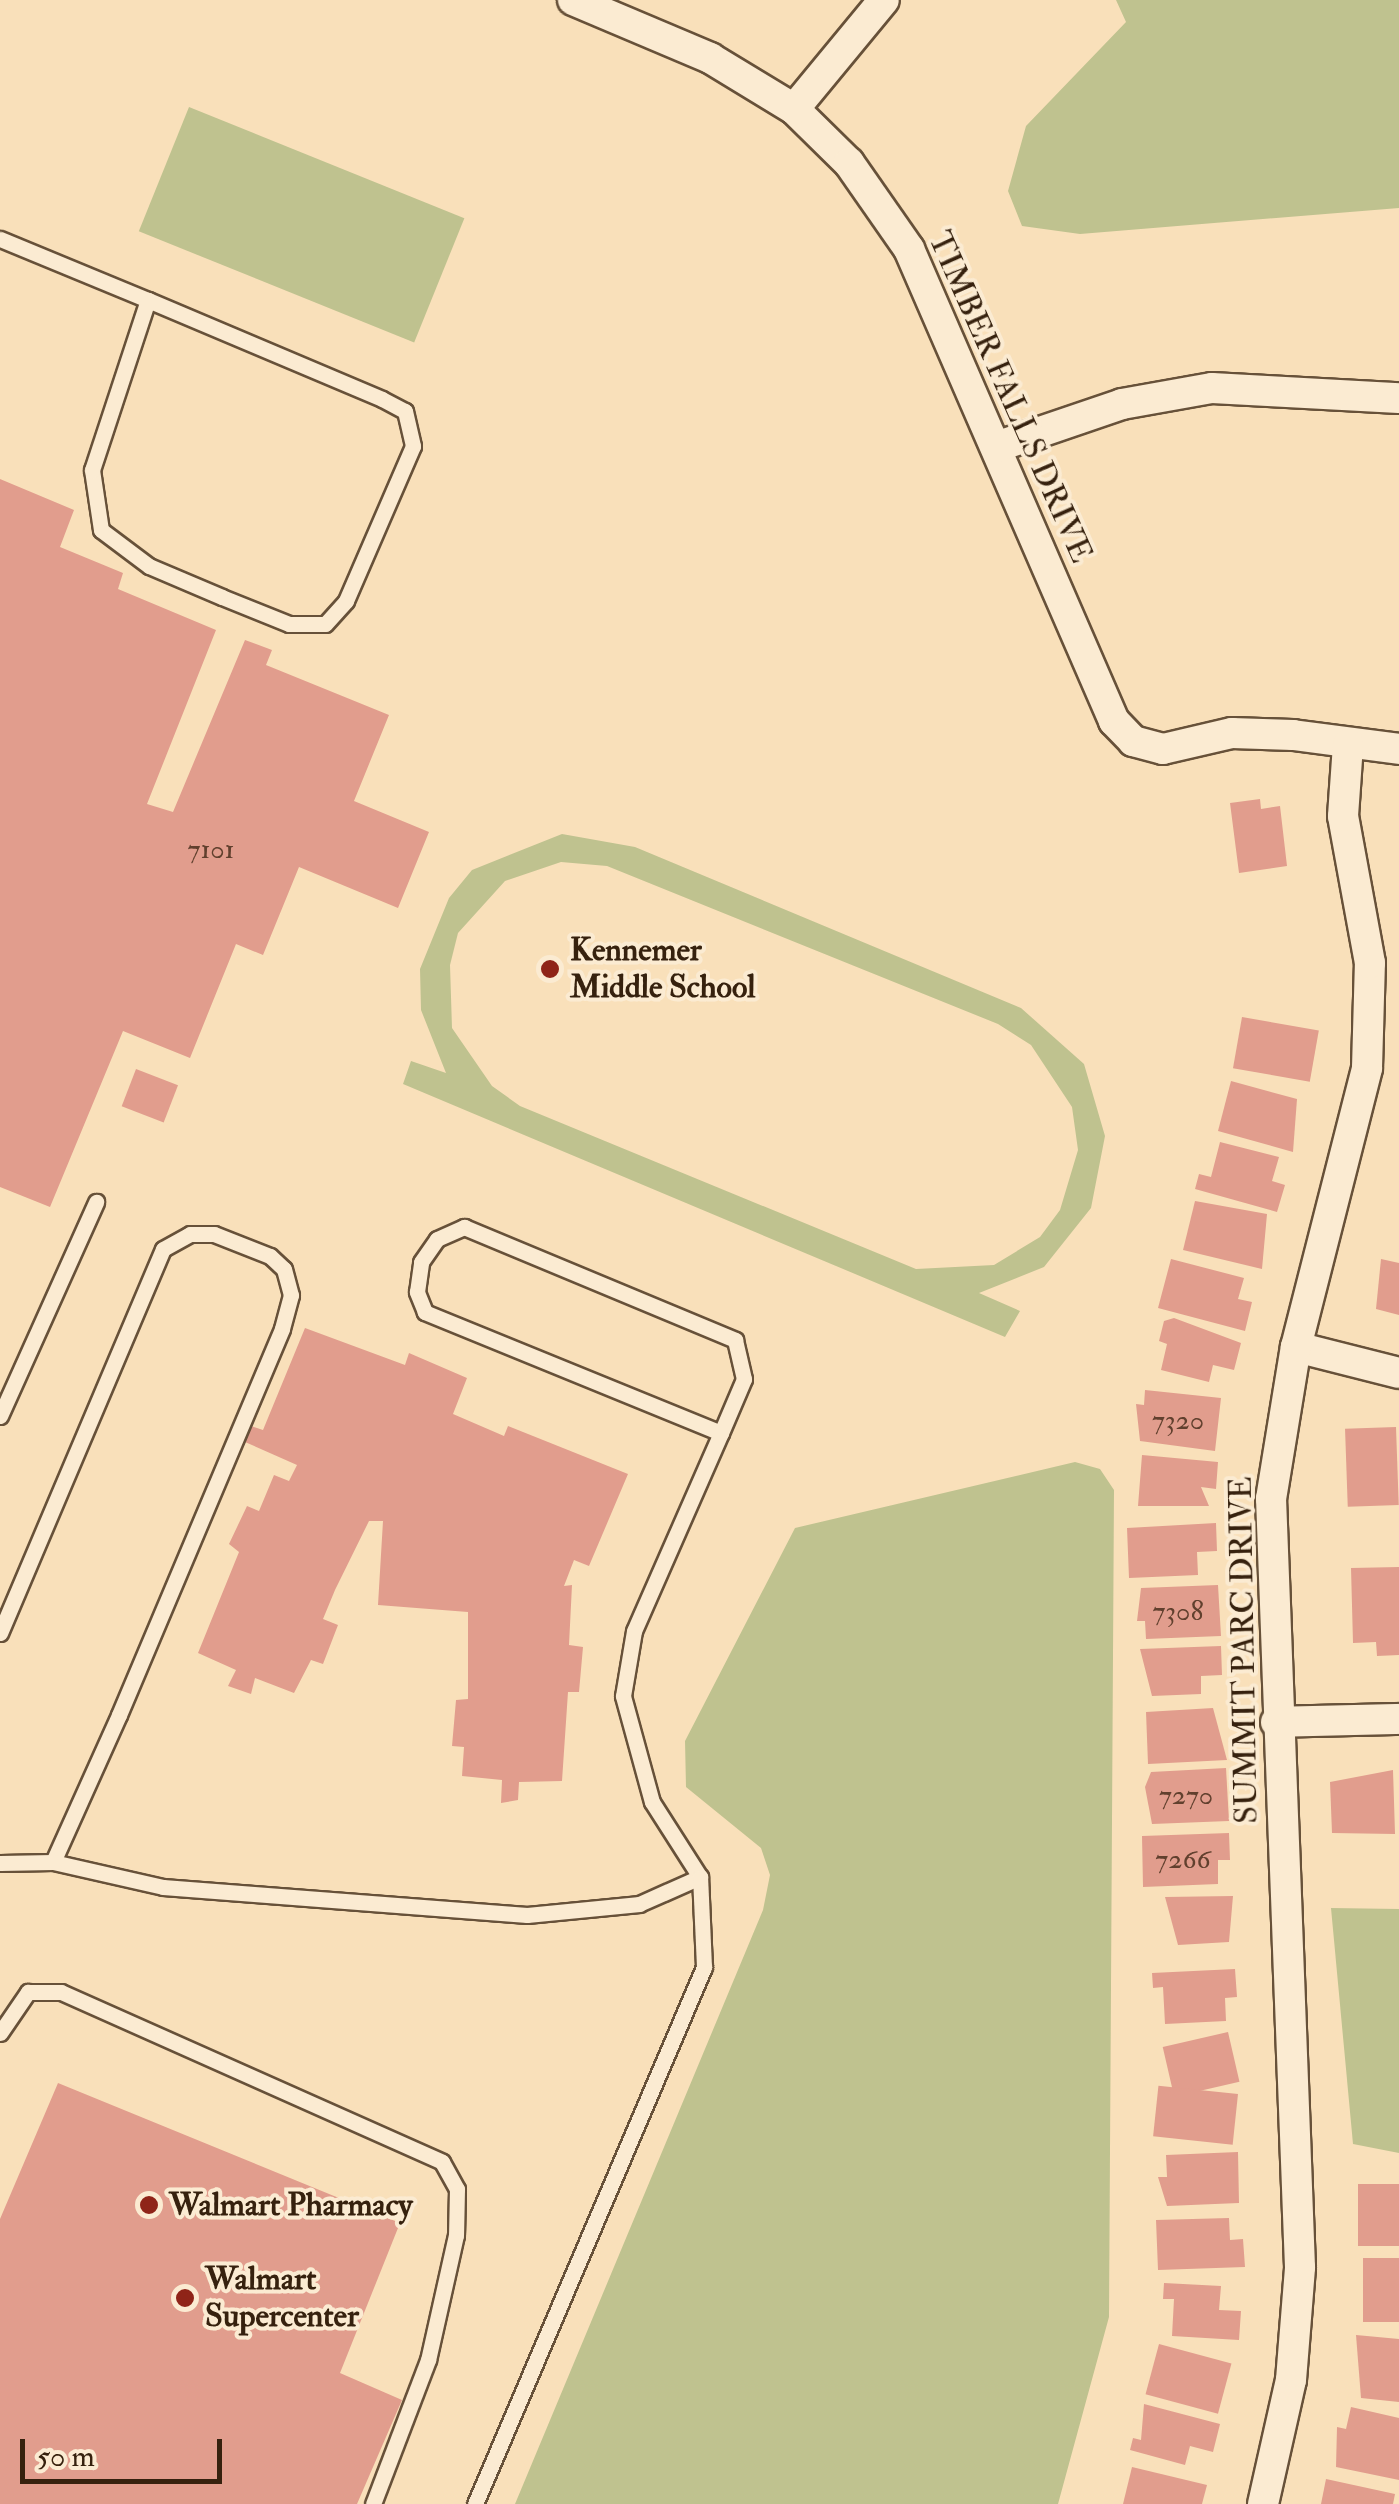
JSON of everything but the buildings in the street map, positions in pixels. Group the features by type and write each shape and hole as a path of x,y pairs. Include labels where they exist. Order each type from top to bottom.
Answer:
{"street":[{"name":"TIMBER FALLS DRIVE","path":"573,0 710,58 794,109 849,162 909,249 1114,721 1133,741 1162,749 1232,733 1348,744"},
{"path":"794,109 884,0"},
{"path":"996,447 1122,404 1212,388 1399,398"},
{"path":"1348,744 1399,749"},
{"name":"SUMMIT PARC DRIVE","path":"1263,2504 1291,2380 1300,2267 1276,1722 1272,1499 1296,1347 1368,1068 1370,963 1344,816 1348,744"},
{"path":"1296,1347 1399,1373"},
{"path":"1276,1722 1399,1719"}],"lane":[{"path":"0,239 148,300 406,411 412,446 346,601 325,624 289,624 222,597 150,566 102,530 92,470 148,300"},
{"path":"0,1416 96,1202"},
{"path":"475,2504 704,1967 700,1877 652,1802 623,1696 634,1632 721,1433 744,1379 735,1340 464,1227 437,1239 421,1262 417,1292 425,1312 721,1433"},
{"path":"0,1634 164,1250 190,1234 214,1234 270,1256 284,1269 291,1295 282,1329 53,1862"},
{"path":"0,1863 53,1862 163,1887 527,1916 639,1904 700,1877"},
{"path":"0,2033 28,1992 62,1992 442,2162 457,2189 456,2235 428,2360 373,2504"},
{"path":"0,1993 20,2000"}],"green space":[{"path":"1116,0 1399,0 1399,208 1080,234 1022,226 1008,191 1026,126 1126,22"},
{"path":"189,107 464,218 414,343 139,231"},
{"path":"562,834 635,847 1021,1008 1084,1064 1105,1136 1091,1208 1044,1267 979,1293 1020,1311 1005,1337 403,1084 411,1061 446,1073 421,1010 420,969 449,898 472,870","holes":["561,862 607,866 998,1024 1031,1045 1072,1107 1078,1150 1060,1210 1040,1237 994,1265 916,1269 520,1106 492,1086 452,1028 450,965 458,933 505,881"]},
{"path":"1075,1462 1100,1469 1114,1490 1109,2317 1058,2504 515,2504 763,1910 770,1875 761,1848 686,1787 685,1741 795,1528"},
{"path":"1331,1908 1399,1909 1399,2153 1353,2144"}],"place":[{"name":"Kennemer Middle School","path":"550,969"},
{"name":"Walmart Pharmacy","path":"149,2205"},
{"name":"Walmart Supercenter","path":"185,2298"}]}
